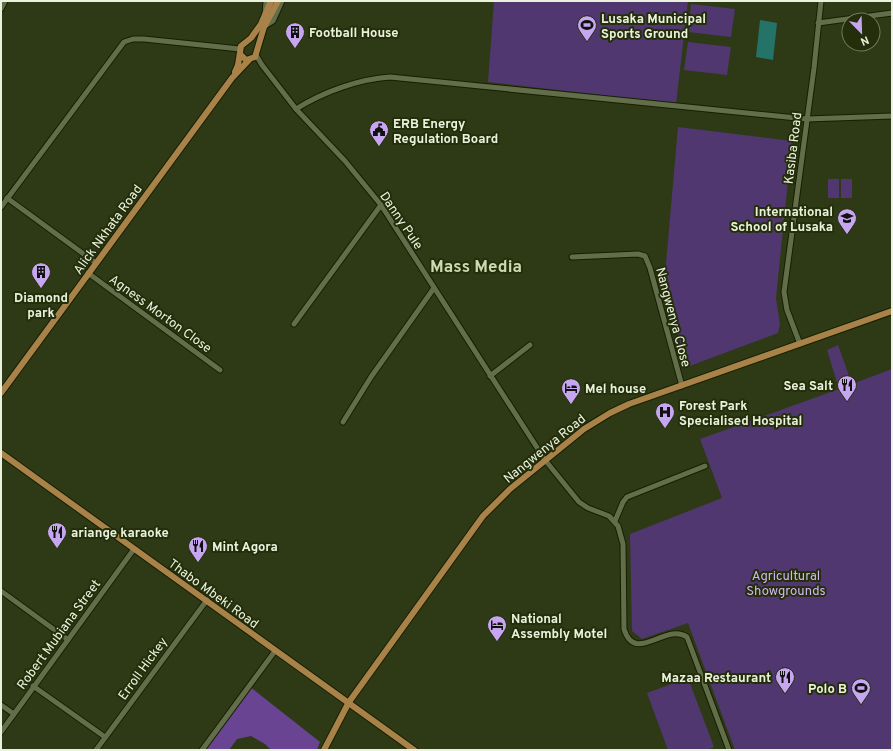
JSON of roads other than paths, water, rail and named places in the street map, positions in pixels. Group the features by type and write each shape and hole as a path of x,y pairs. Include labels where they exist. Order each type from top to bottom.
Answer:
{"main road":[{"path":"272,1 261,24 240,51 244,59 249,60 257,53 264,27 278,1"},
{"path":"247,42 254,45 257,53"},
{"name":"Alick Nkhata Road","path":"232,78 238,65 240,51"},
{"name":"Alick Nkhata Road","path":"1,393 232,78 249,60"},
{"name":"Nangwenya Road","path":"324,750 348,702 483,516 510,489 584,429 603,416 629,404 892,311"},
{"name":"Thabo Mbeki Road","path":"1,453 414,750"}],"street":[{"path":"1,10 5,1"},
{"path":"265,16 266,1"},
{"path":"264,27 273,21 282,1"},
{"name":"Kasiba Road","path":"800,344 787,310 784,292 821,1"},
{"path":"818,23 892,13"},
{"path":"1,207 124,42 133,39 144,39 240,51"},
{"name":"Danny Pule","path":"257,53 262,66 296,109 345,161 381,205 545,460 584,506 615,521"},
{"name":"Danny Pule","path":"249,60 262,66"},
{"path":"296,109 307,102 347,86 372,78 390,77 807,119 892,116"},
{"path":"8,198 96,263"},
{"path":"294,324 381,205"},
{"name":"Nangwenya Close","path":"572,257 638,254 645,256 650,268 682,386"},
{"name":"Agness Morton Close","path":"88,273 220,370"},
{"path":"343,422 372,377 434,288"},
{"path":"490,376 530,345"},
{"path":"705,466 627,497 623,502 615,521 622,539 624,629 628,639 638,644 673,633 681,633 687,637 729,750"},
{"name":"Robert Mubiana Street","path":"1,732 67,639 134,549"},
{"path":"1,591 67,639"},
{"name":"Erroll Hickey","path":"96,750 207,600"},
{"path":"202,750 275,651"},
{"path":"33,686 105,737"},
{"path":"1,705 14,714"}],"water":[{"path":"760,20 777,23 773,60 756,57"}],"place":[{"name":"Lusaka Municipal Sports Ground","path":"587,42"},
{"name":"Football House","path":"295,49"},
{"name":"ERB Energy Regulation Board","path":"379,147"},
{"name":"International School of Lusaka","path":"847,235"},
{"name":"Diamond park","path":"41,289"},
{"name":"Sea Salt","path":"847,402"},
{"name":"Mel house","path":"571,405"},
{"name":"Forest Park Specialised Hospital","path":"665,429"},
{"name":"ariange karaoke","path":"57,549"},
{"name":"Mint Agora","path":"198,563"},
{"name":"National Assembly Motel","path":"497,642"},
{"name":"Mazaa Restaurant","path":"785,694"},
{"name":"Polo B","path":"861,705"}],"district":[{"name":"Mass Media","path":"476,266"}],"park label":[{"name":"Agricultural Showgrounds","path":"786,582"}]}
